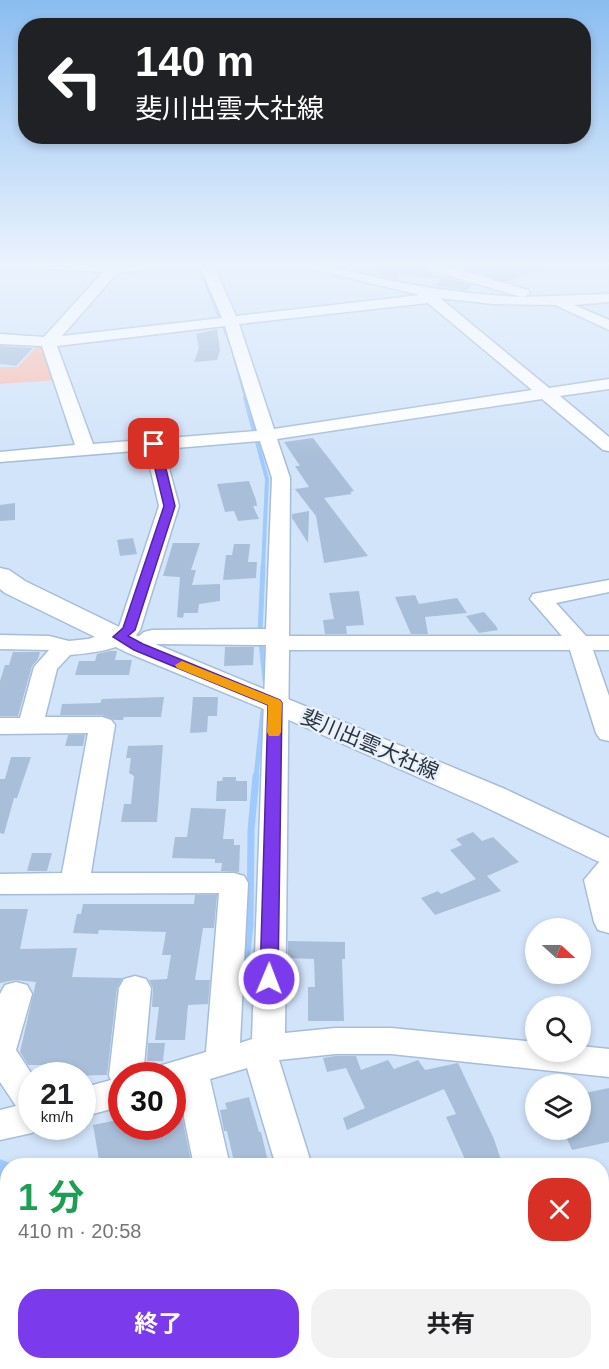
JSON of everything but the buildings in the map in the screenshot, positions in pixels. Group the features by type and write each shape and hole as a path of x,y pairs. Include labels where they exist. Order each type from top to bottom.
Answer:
{"main road":[{"name":"斐川出雲大社線","path":"0,576 15,587 129,642 493,797 609,852"}],"street":[{"path":"48,342 60,328"},
{"path":"0,339 48,342 177,328"},
{"path":"233,328 280,478 263,1049 292,1158"},
{"path":"470,328 609,446"},
{"path":"48,342 86,450"},
{"path":"0,457 267,435 609,384"},
{"path":"129,642 129,630 170,506 154,444"},
{"path":"609,586 541,599 579,642 609,733"},
{"path":"0,642 90,646 152,637 609,642"},
{"path":"30,725 46,667 65,646"},
{"path":"0,726 102,725 75,883"},
{"path":"609,869 598,880 609,922"},
{"path":"0,884 234,883 195,1068 211,1158"},
{"path":"127,1062 135,988"},
{"path":"0,1049 16,994"},
{"path":"195,1068 263,1049 335,1041 391,1041 609,1063"},
{"path":"0,1054 18,1081"}],"shaded area":[{"path":"47,345 58,380 0,384 0,367 18,367 36,347"}],"waterway":[{"path":"224,328 246,399"},
{"path":"245,398 267,479 263,567"},
{"path":"263,566 260,633 265,680"},
{"path":"256,777 263,711"},
{"path":"242,993 250,925 251,830 256,776"}],"slow traffic":[{"path":"182,665 275,703 274,732"}],"route":[{"path":"154,444 170,506 129,630 119,637 138,647 275,703 269,979"}]}
